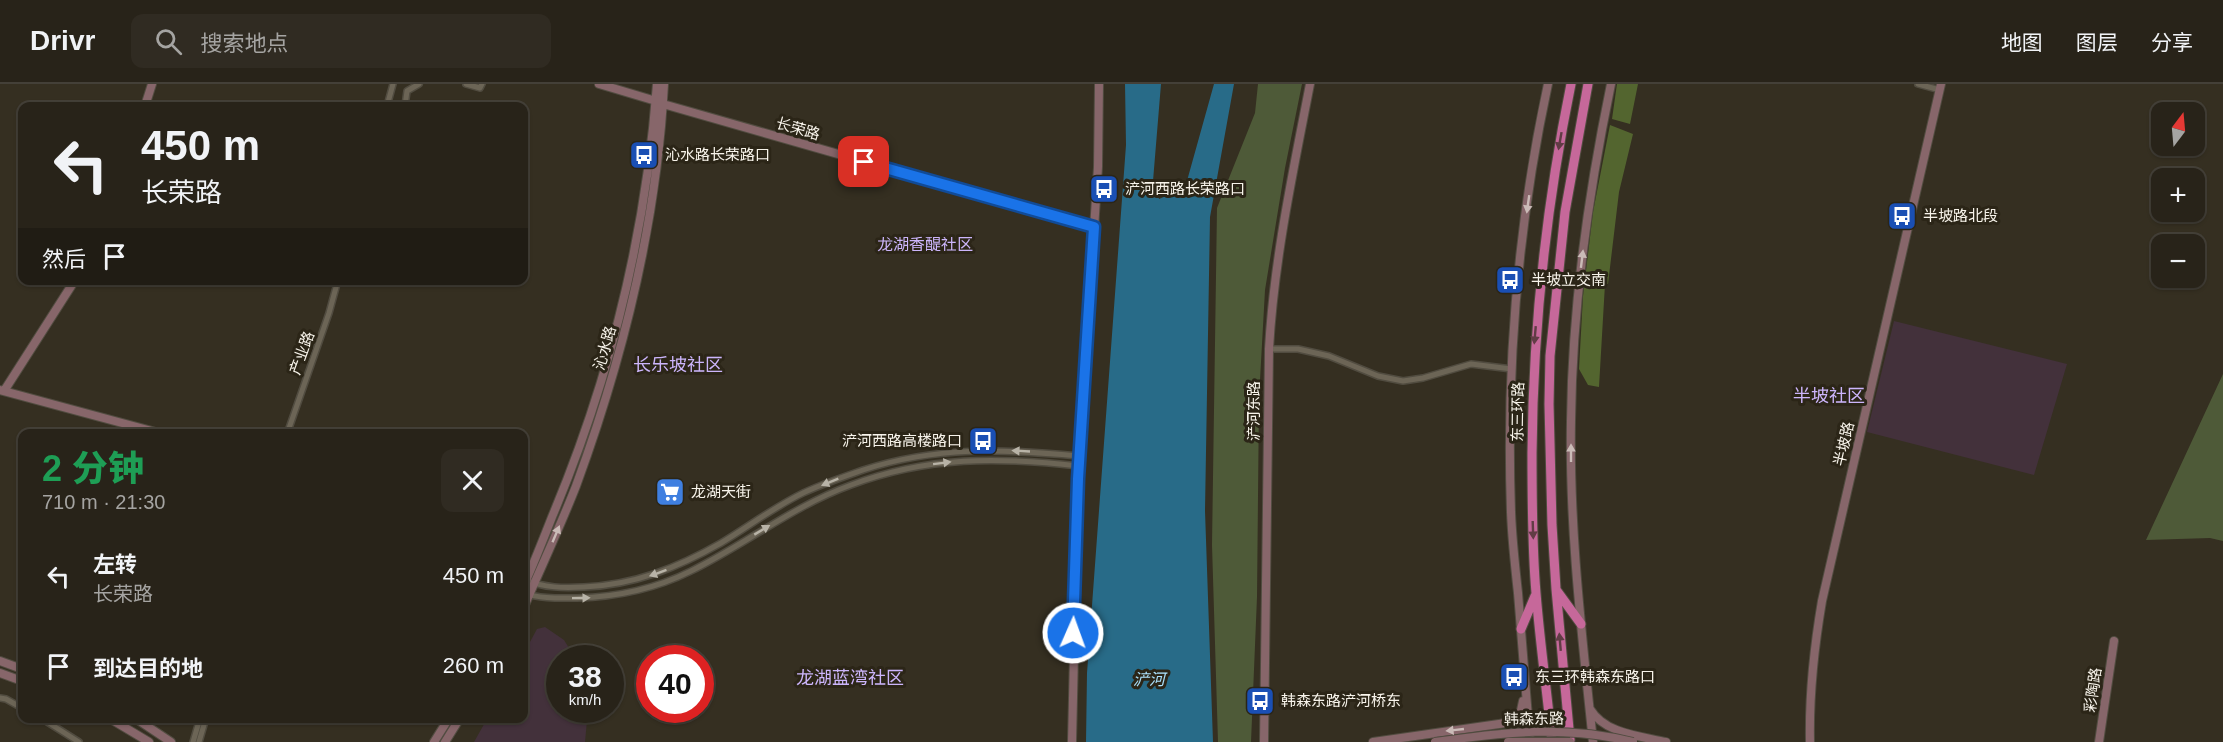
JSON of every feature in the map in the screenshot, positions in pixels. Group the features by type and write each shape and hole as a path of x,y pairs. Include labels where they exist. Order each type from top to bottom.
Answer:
{"highway":[{"name":"东三环路","path":"1552,742 1536,594 1532,501 1534,350 1549,206 1571,84"},
{"name":"东三环路","path":"1570,742 1556,589 1549,404 1550,356 1567,201 1588,84"},
{"path":"1556,589 1581,624"},
{"path":"1521,629 1536,594"}],"street":[{"path":"146,102 152,84"},
{"path":"388,102 393,84"},
{"path":"406,102 407,91 419,84"},
{"path":"466,84 480,88 482,84"},
{"name":"长荣路","path":"598,84 1094,227"},
{"name":"沁水路","path":"657,84 659,102"},
{"name":"沁水路","path":"528,581 575,486 623,334 646,228 659,102 664,84"},
{"path":"1072,742 1079,466 1094,227 1099,84"},
{"name":"浐河东路","path":"1264,742 1269,348 1272,291 1283,220 1310,84"},
{"path":"1530,742 1511,512 1512,369 1516,303 1527,209 1548,84"},
{"path":"1593,742 1574,555 1570,420 1584,242 1611,84"},
{"path":"1918,84 1940,87"},
{"name":"半坡路","path":"1810,742 1809,706 1814,650 1822,601 1940,87"},
{"path":"72,285 2,391 144,429"},
{"name":"产业路","path":"288,429 337,285"},
{"path":"1269,348 1298,349 1329,356 1378,376 1403,381 1423,378 1471,364 1512,369"},
{"path":"528,583 568,588 599,587 623,584 662,572 721,543 803,493 865,470 898,461 943,453 994,449 1080,456"},
{"path":"528,594 558,598 598,598 638,590 668,580 717,557 800,507 825,495 885,474 944,462 981,459 1079,466"},
{"name":"彩陶路","path":"2099,742 2114,641"},
{"path":"0,661 18,668"},
{"path":"0,674 18,680"},
{"path":"1373,742 1513,722 1520,715 1525,684"},
{"path":"0,698 18,706"},
{"path":"1589,707 1598,720 1605,725 1666,742"},
{"path":"49,723 79,742"},
{"path":"118,723 149,742"},
{"path":"142,723 171,742"},
{"path":"193,742 199,723"},
{"path":"199,742 205,723"},
{"path":"434,742 446,723"},
{"path":"445,742 457,723"},
{"name":"韩森东路","path":"1435,742 1488,734 1539,730 1583,732 1633,742"},
{"path":"1264,732 1269,742"},
{"name":"韩森东路","path":"1508,742 1570,742"}],"shaded area":[{"path":"1894,321 2067,364 2034,475 1867,432"},
{"path":"545,627 564,640 567,645 546,645 546,723 587,723 585,742 474,742 485,723 528,723 528,646 537,629"}],"green space":[{"path":"1258,84 1302,84 1285,168 1265,290 1259,398 1257,597 1251,742 1218,742 1212,545 1217,208 1255,113"},
{"path":"1617,84 1638,84 1630,124 1612,119"},
{"path":"1610,125 1633,134 1619,192 1608,284 1605,284 1599,387 1588,385 1579,369 1583,296 1593,212"},
{"path":"2223,374 2223,541 2210,538 2146,540"}],"water":[{"name":"浐河","path":"1125,84 1161,84 1153,181 1159,199 1185,188 1214,84 1234,84 1210,217 1205,511 1213,742 1086,742 1087,673 1126,145"}],"place":[{"name":"沁水路长荣路口","path":"644,155"},
{"name":"浐河西路长荣路口","path":"1104,189"},
{"name":"半坡路北段","path":"1902,216"},
{"name":"半坡立交南","path":"1510,280"},
{"name":"浐河西路高楼路口","path":"983,441"},
{"name":"龙湖天街","path":"670,492"},
{"name":"东三环韩森东路口","path":"1514,677"},
{"name":"韩森东路浐河桥东","path":"1260,701"}],"district":[{"name":"龙湖香醍社区","path":"925,244"},
{"name":"长乐坡社区","path":"678,365"},
{"name":"半坡社区","path":"1829,396"},
{"name":"龙湖蓝湾社区","path":"850,678"}],"route":[{"path":"864,162 1094,227 1078,479 1073,633"}]}
